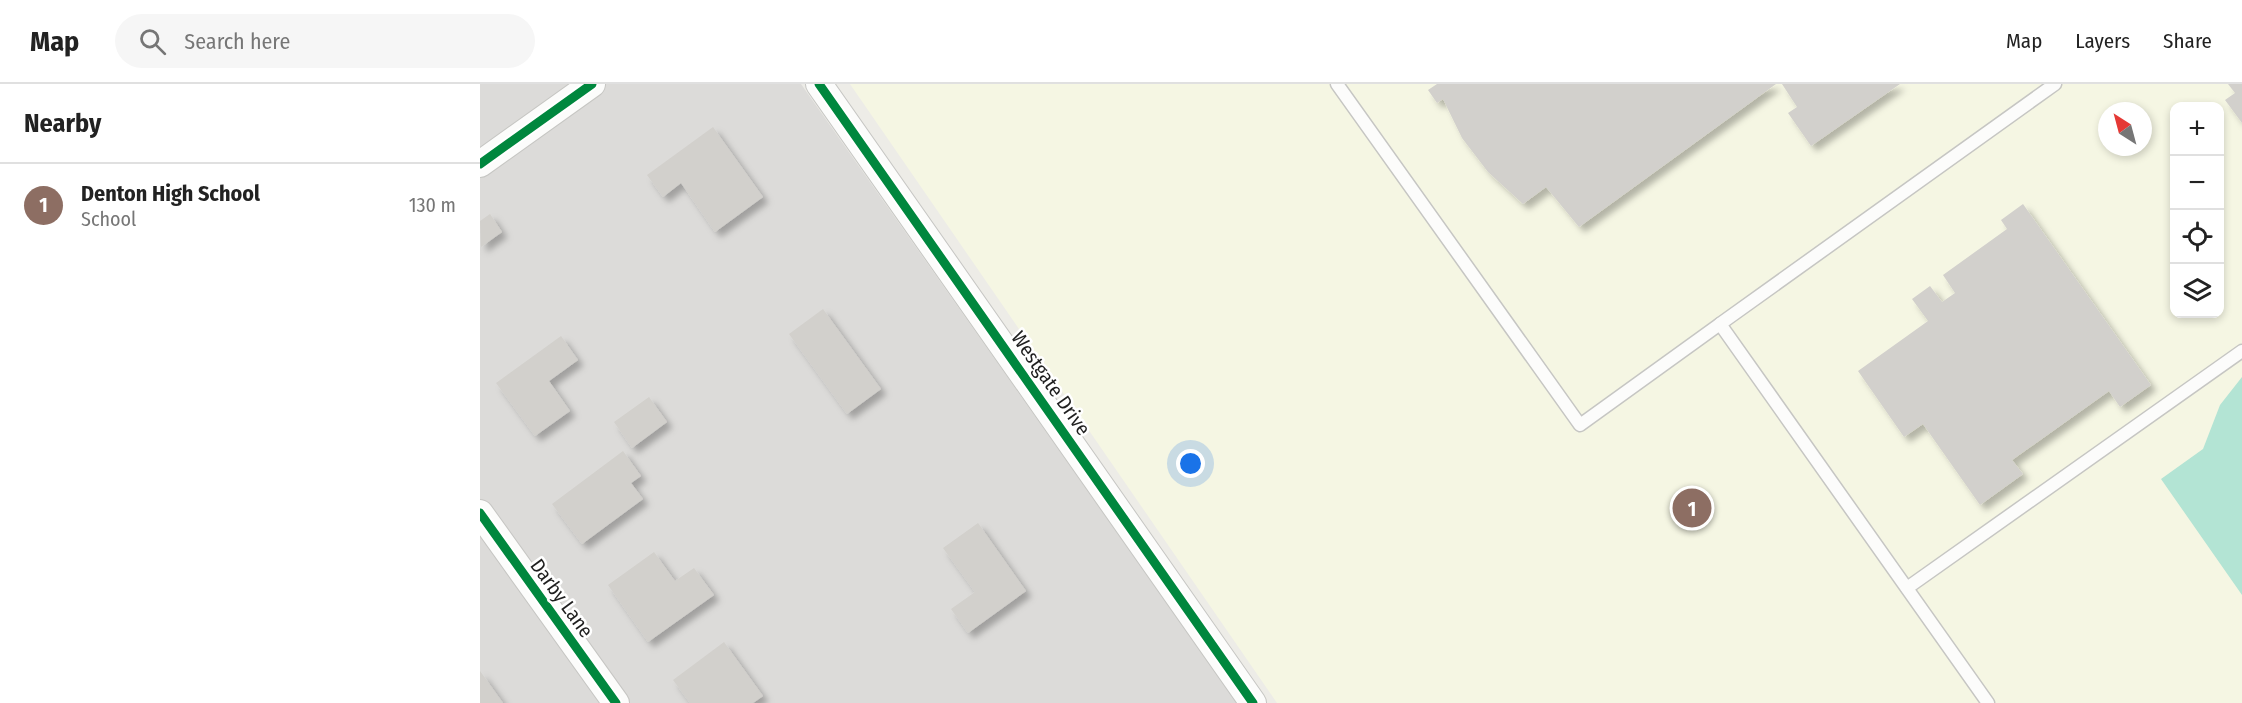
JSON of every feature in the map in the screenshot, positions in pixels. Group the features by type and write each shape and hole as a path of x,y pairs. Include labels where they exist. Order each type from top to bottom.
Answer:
{"street":[{"path":"480,164 592,84"},
{"name":"Westgate Drive","path":"819,84 1253,703"},
{"name":"Darby Lane","path":"480,513 616,703"}],"lane":[{"path":"1337,84 1580,425 2055,84"},
{"path":"1720,324 1988,703"},
{"path":"1907,588 2242,351"}],"shaded area":[{"path":"480,84 801,84 1237,703 480,703"},
{"path":"850,84 2242,84 2242,703 1277,703"}],"green space":[{"path":"2242,377 2242,595 2161,479 2203,449 2220,405"}],"building":[{"path":"1437,84 1776,84 1579,227 1546,187 1523,204 1488,172 1462,138 1443,99 1437,103 1428,90"},
{"path":"1782,84 1900,84 1811,146 1788,113 1797,107"},
{"path":"2228,84 2242,84 2242,123 2225,100 2235,93"},
{"path":"713,127 763,197 715,232 681,183 663,197 647,175"},
{"path":"2023,204 2151,385 2120,407 2109,391 2012,460 2023,474 1980,505 1923,424 1904,437 1858,371 1928,321 1912,299 1930,286 1942,302 1955,293 1943,275 2007,229 2001,220"},
{"path":"490,214 502,232 481,247 480,221"},
{"path":"823,309 881,389 847,414 789,334"},
{"path":"561,336 578,360 549,381 570,411 535,436 496,383"},
{"path":"649,397 667,422 632,448 614,422"},
{"path":"623,451 641,476 631,483 643,499 582,544 552,504"},
{"path":"978,523 1026,591 968,633 951,609 975,592 943,548"},
{"path":"654,552 675,581 694,568 714,595 648,642 608,585"},
{"path":"724,642 763,696 753,703 690,703 673,680"},
{"path":"480,671 503,703 480,703"}],"cycle path":[{"path":"480,164 592,84"},
{"path":"819,84 1253,703"},
{"path":"480,513 616,703"}],"place":[{"name":"Denton High School","path":"1692,508"}]}
